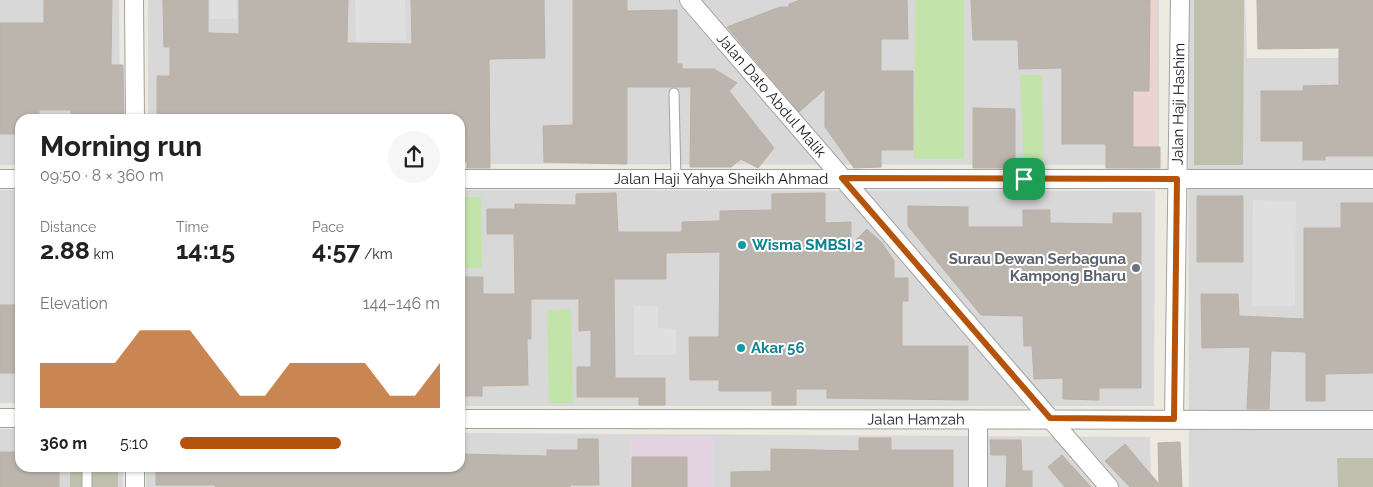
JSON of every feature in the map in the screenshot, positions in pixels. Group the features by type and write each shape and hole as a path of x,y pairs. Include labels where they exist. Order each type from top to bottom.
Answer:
{"street":[{"path":"134,0 135,114"},
{"name":"Jalan Dato Abdul Malik","path":"689,0 1109,487"},
{"name":"Jalan Haji Hashim","path":"1174,419 1180,0"},
{"path":"0,179 15,179"},
{"name":"Jalan Haji Yahya Sheikh Ahmad","path":"465,179 1373,179"},
{"path":"0,418 15,418"},
{"name":"Jalan Hamzah","path":"465,419 978,420 1050,418 1373,420"},
{"path":"978,420 978,487"},
{"path":"135,472 135,487"}],"lane":[{"path":"674,93 676,179"},
{"path":"87,472 87,487"}],"shaded area":[{"path":"0,0 119,0 120,114 15,114 15,165 0,165"},
{"path":"148,0 1159,0 1159,165 465,164 465,114 148,114"},
{"path":"210,0 237,0 237,19 210,19"},
{"path":"355,0 405,0 406,40 356,41"},
{"path":"1054,0 1156,0 1157,163 1110,163 1110,59"},
{"path":"1188,0 1245,0 1247,58 1373,58 1373,487 1189,487"},
{"path":"1194,0 1244,0 1243,165 1194,165"},
{"path":"0,190 15,190 15,403 0,403"},
{"path":"465,190 1155,191 1154,406 465,406"},
{"path":"1253,200 1296,201 1295,306 1252,306"},
{"path":"634,306 658,306 658,328 676,329 676,355 634,355"},
{"path":"0,429 15,429 15,472 123,472 123,487 0,487"},
{"path":"465,433 1150,437 1151,487 146,487 146,472 465,472"},
{"path":"630,437 713,437 713,487 630,487"},
{"path":"1337,458 1373,458 1373,487 1338,487"},
{"path":"70,472 118,472 118,487 70,487"}],"green space":[{"path":"915,0 964,0 964,159 914,159"},
{"path":"1020,75 1042,75 1043,161 1024,162"},
{"path":"465,197 481,197 482,268 465,268"},
{"path":"571,309 573,403 549,403 547,310"}],"building":[{"path":"44,0 112,0 111,65 123,65 124,114 71,114 71,110 39,110 39,114 15,114 15,134 0,134 0,23 44,23"},
{"path":"163,0 208,0 208,33 239,34 239,0 348,0 347,43 412,44 411,0 544,0 545,58 489,59 490,168 467,168 467,161 465,161 465,114 157,114 157,76 170,76 170,47 164,47"},
{"path":"573,0 627,0 627,11 677,10 677,64 682,64 682,69 714,69 737,83 729,91 774,148 758,168 741,159 731,167 690,167 691,87 627,87 627,164 544,162 543,126 573,125"},
{"path":"800,0 907,0 908,39 881,39 881,71 913,71 913,150 881,150 881,167 854,168 825,127 825,89 799,112 727,27 780,7 789,7 789,4"},
{"path":"971,0 1150,0 1149,91 1133,91 1133,147 1160,147 1160,168 1106,168 1106,144 1062,144 1062,68 1019,69 1018,40 973,40"},
{"path":"1257,0 1373,0 1373,156 1325,156 1325,160 1303,160 1303,141 1261,141 1261,91 1303,91 1303,86 1339,85 1339,48 1258,49"},
{"path":"973,108 1015,109 1015,168 973,168"},
{"path":"616,193 618,232 682,232 682,222 720,221 720,211 772,210 772,194 825,193 825,223 851,222 851,245 867,229 882,243 894,261 894,278 908,278 908,301 902,301 902,346 968,346 968,400 827,398 827,389 796,389 796,405 772,405 772,391 719,391 719,380 690,380 689,337 719,337 720,252 666,253 666,279 614,279 615,378 665,378 665,405 639,405 639,397 577,397 577,367 591,367 591,330 579,331 579,299 531,299 531,339 527,339 528,385 482,386 482,396 465,396 465,277 483,277 483,294 515,294 514,234 487,234 487,209 515,209 515,204 576,205 576,194"},
{"path":"1197,196 1243,196 1243,262 1197,262"},
{"path":"1341,203 1373,203 1373,373 1325,374 1325,401 1306,401 1306,352 1271,351 1269,409 1247,409 1250,347 1202,348 1201,294 1238,294 1239,316 1304,319 1304,228 1341,228"},
{"path":"908,206 968,207 968,227 1023,227 1023,210 1050,210 1050,223 1113,224 1113,213 1141,213 1141,388 1099,388 1099,400 1063,399 1063,378 1034,379 1032,346 1024,346 1023,316 981,315 908,226"},
{"path":"0,305 15,305 15,373 0,373"},
{"path":"859,438 891,438 891,450 953,450 953,487 731,487 731,472 771,471 771,449 859,451"},
{"path":"578,439 598,439 599,485 570,485 570,487 215,487 215,485 156,485 156,472 465,472 465,454 547,456 547,450 578,450"},
{"path":"990,440 1021,440 1022,471 1032,471 1032,487 1006,487 1007,455 991,455"},
{"path":"1180,442 1182,487 1130,487 1105,461 1125,444 1159,484 1158,443"},
{"path":"0,452 15,452 15,472 59,472 59,487 0,487"},
{"path":"1062,455 1091,487 1065,487 1048,467"},
{"path":"632,457 687,457 687,487 632,487"}],"place":[{"name":"Wisma SMBSI 2","path":"742,245"},
{"name":"Surau Dewan Serbaguna Kampong Bharu","path":"1136,268"},
{"name":"Akar 56","path":"741,348"}],"route":[{"path":"842,178 1024,179 1177,179 1174,419 1050,418 842,178"}]}
